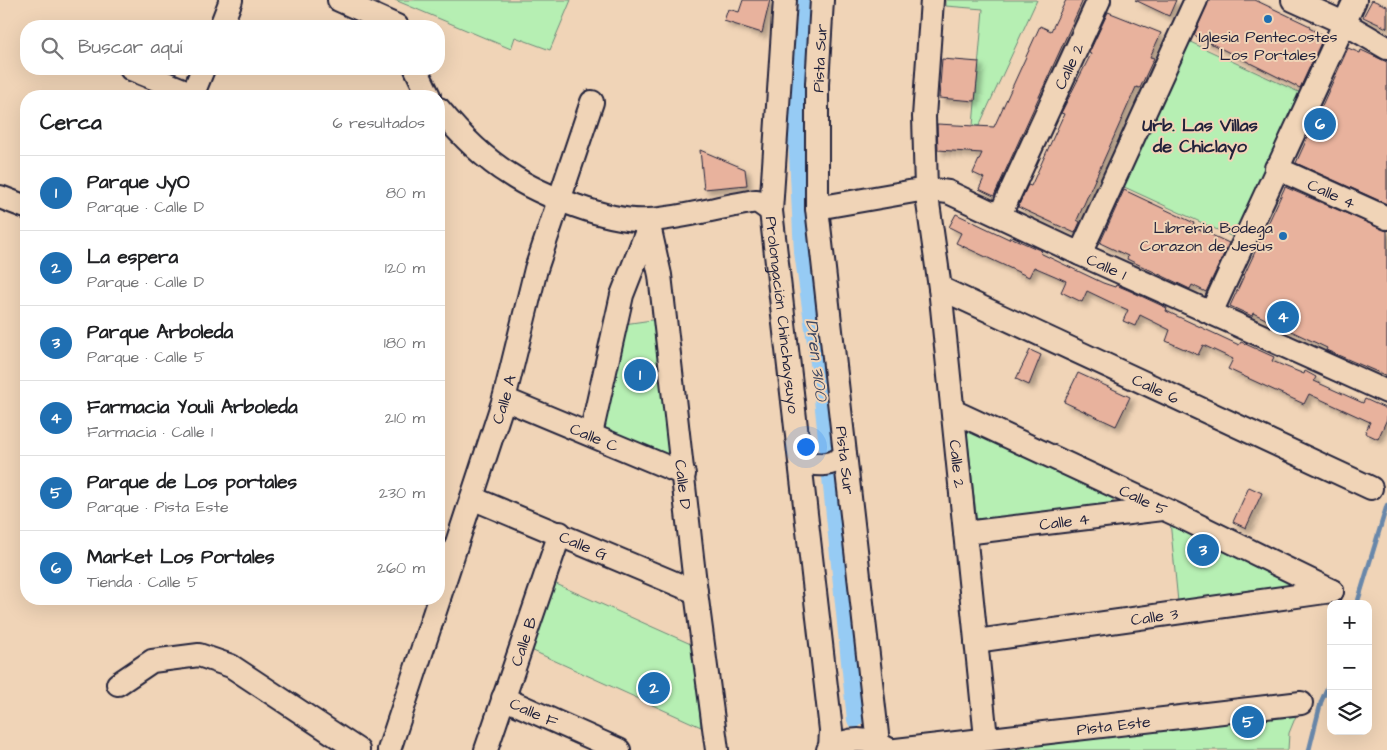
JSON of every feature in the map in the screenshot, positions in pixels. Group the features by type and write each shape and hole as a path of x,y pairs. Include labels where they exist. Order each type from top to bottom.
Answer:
{"street":[{"path":"224,20 232,0"},
{"path":"339,0 384,20"},
{"name":"Prolongación Chinchaysuyo","path":"785,0 771,211 804,461 830,720 829,749"},
{"name":"Pista Sur","path":"822,0 817,84 817,208 842,457 888,748"},
{"name":"Calle 2","path":"932,0 924,117 926,189 940,288 986,738"},
{"name":"Calle 2","path":"1000,215 1099,0"},
{"path":"1080,254 1196,0"},
{"path":"1293,0 1344,24 1387,48"},
{"path":"1210,313 1355,0"},
{"path":"145,75 181,90"},
{"path":"195,90 201,75"},
{"path":"419,75 426,90"},
{"name":"Calle A","path":"445,581 504,399 536,269 592,102"},
{"path":"445,115 476,147 508,174 561,199 612,218 649,223 757,201 771,211"},
{"name":"Calle 4","path":"1276,168 1387,218"},
{"name":"Calle 1","path":"817,208 926,189 948,192 1080,254 1387,392"},
{"path":"0,198 20,205"},
{"path":"591,434 622,295 649,223"},
{"name":"Calle D","path":"649,223 660,275 716,750"},
{"path":"631,271 649,271 660,275"},
{"name":"Calle 6","path":"940,288 1371,488"},
{"name":"Calle C","path":"504,399 684,474"},
{"name":"Calle 5","path":"953,411 1332,591"},
{"path":"804,461 830,463 842,457"},
{"name":"Calle G","path":"472,498 560,533 696,592"},
{"name":"Calle 4","path":"965,533 1162,509"},
{"name":"Calle B","path":"486,750 560,533"},
{"name":"Calle 3","path":"976,641 1332,591"},
{"name":"Calle A","path":"389,750 437,605"},
{"path":"118,684 152,661 199,655 231,666 358,750"},
{"name":"Calle F","path":"503,698 620,750"},
{"name":"Pista Este","path":"829,749 845,742 861,740 888,748 1301,703"}],"green space":[{"path":"395,0 571,0 550,50 515,37 511,49"},
{"path":"946,0 1037,0 979,126 973,126 983,9 946,6"},
{"path":"1186,40 1303,94 1237,239 1120,185"},
{"path":"659,319 671,456 665,459 604,432 602,426 624,324"},
{"path":"971,429 1111,494 1114,499 1112,504 977,523 967,433"},
{"path":"1170,521 1296,578 1297,587 1178,602"},
{"path":"554,583 693,645 701,727 531,650"},
{"path":"1298,711 1289,733 1288,750 970,750"}],"building":[{"path":"743,0 770,0 762,33 724,21 728,9 739,12"},
{"path":"1066,0 1083,0 994,196 979,189 984,178 973,173 982,153 938,150 937,124 994,127 1040,26 1051,31"},
{"path":"1135,0 1176,0 1169,16"},
{"path":"1209,0 1255,0 1310,26 1309,28 1324,36 1300,88 1194,35"},
{"path":"1372,0 1387,6 1387,28 1363,17"},
{"path":"1108,12 1161,33 1150,57 1154,58 1140,88 1136,87 1077,220 1080,222 1075,233 1018,207 1028,185 1031,186 1064,114 1061,113 1091,54 1089,53"},
{"path":"1348,48 1360,53 1361,50 1387,62 1387,204 1296,163"},
{"path":"942,59 979,62 975,101 939,98"},
{"path":"700,150 745,169 747,185 704,189"},
{"path":"1285,187 1387,231 1387,376 1326,350 1327,348 1253,313 1252,316 1230,306"},
{"path":"1124,190 1194,223 1192,226 1229,243 1206,292 1192,285 1190,289 1127,259 1128,256 1100,243"},
{"path":"956,214 1009,239 1010,237 1042,251 1040,253 1103,283 1115,287 1116,285 1167,308 1166,311 1239,345 1241,342 1274,357 1272,361 1304,374 1305,371 1316,377 1314,381 1363,403 1365,399 1387,409 1387,419 1378,439 1365,433 1370,422 1309,394 1304,404 1228,369 1233,359 1203,345 1198,355 1166,341 1170,330 1140,315 1135,326 1123,321 1128,310 1087,291 1082,302 1061,292 1066,281 1034,267 1029,277 956,243 961,233 949,227"},
{"path":"1030,350 1041,355 1029,385 1016,379"},
{"path":"1078,373 1130,397 1116,426 1064,402"},
{"path":"1249,487 1262,493 1246,528 1233,522"}],"waterway":[{"name":"Dren 3100","path":"806,0 796,136 802,252 819,370 855,720"},
{"path":"1358,600 1387,505"},
{"path":"1309,750 1321,702 1327,688"}],"place":[{"name":"Iglesia Pentecostes Los Portales","path":"1268,19"},
{"name":"Market Los Portales","path":"1320,124"},
{"name":"Libreria Bodega Corazon de Jesus","path":"1283,236"},
{"name":"Farmacia Youli Arboleda","path":"1283,317"},
{"name":"Parque JyO","path":"640,375"},
{"name":"Parque Arboleda","path":"1203,550"},
{"name":"La espera","path":"654,688"},
{"name":"Parque de Los portales","path":"1248,722"}],"district":[{"name":"Urb. Las Villas de Chiclayo","path":"1200,135"}]}
